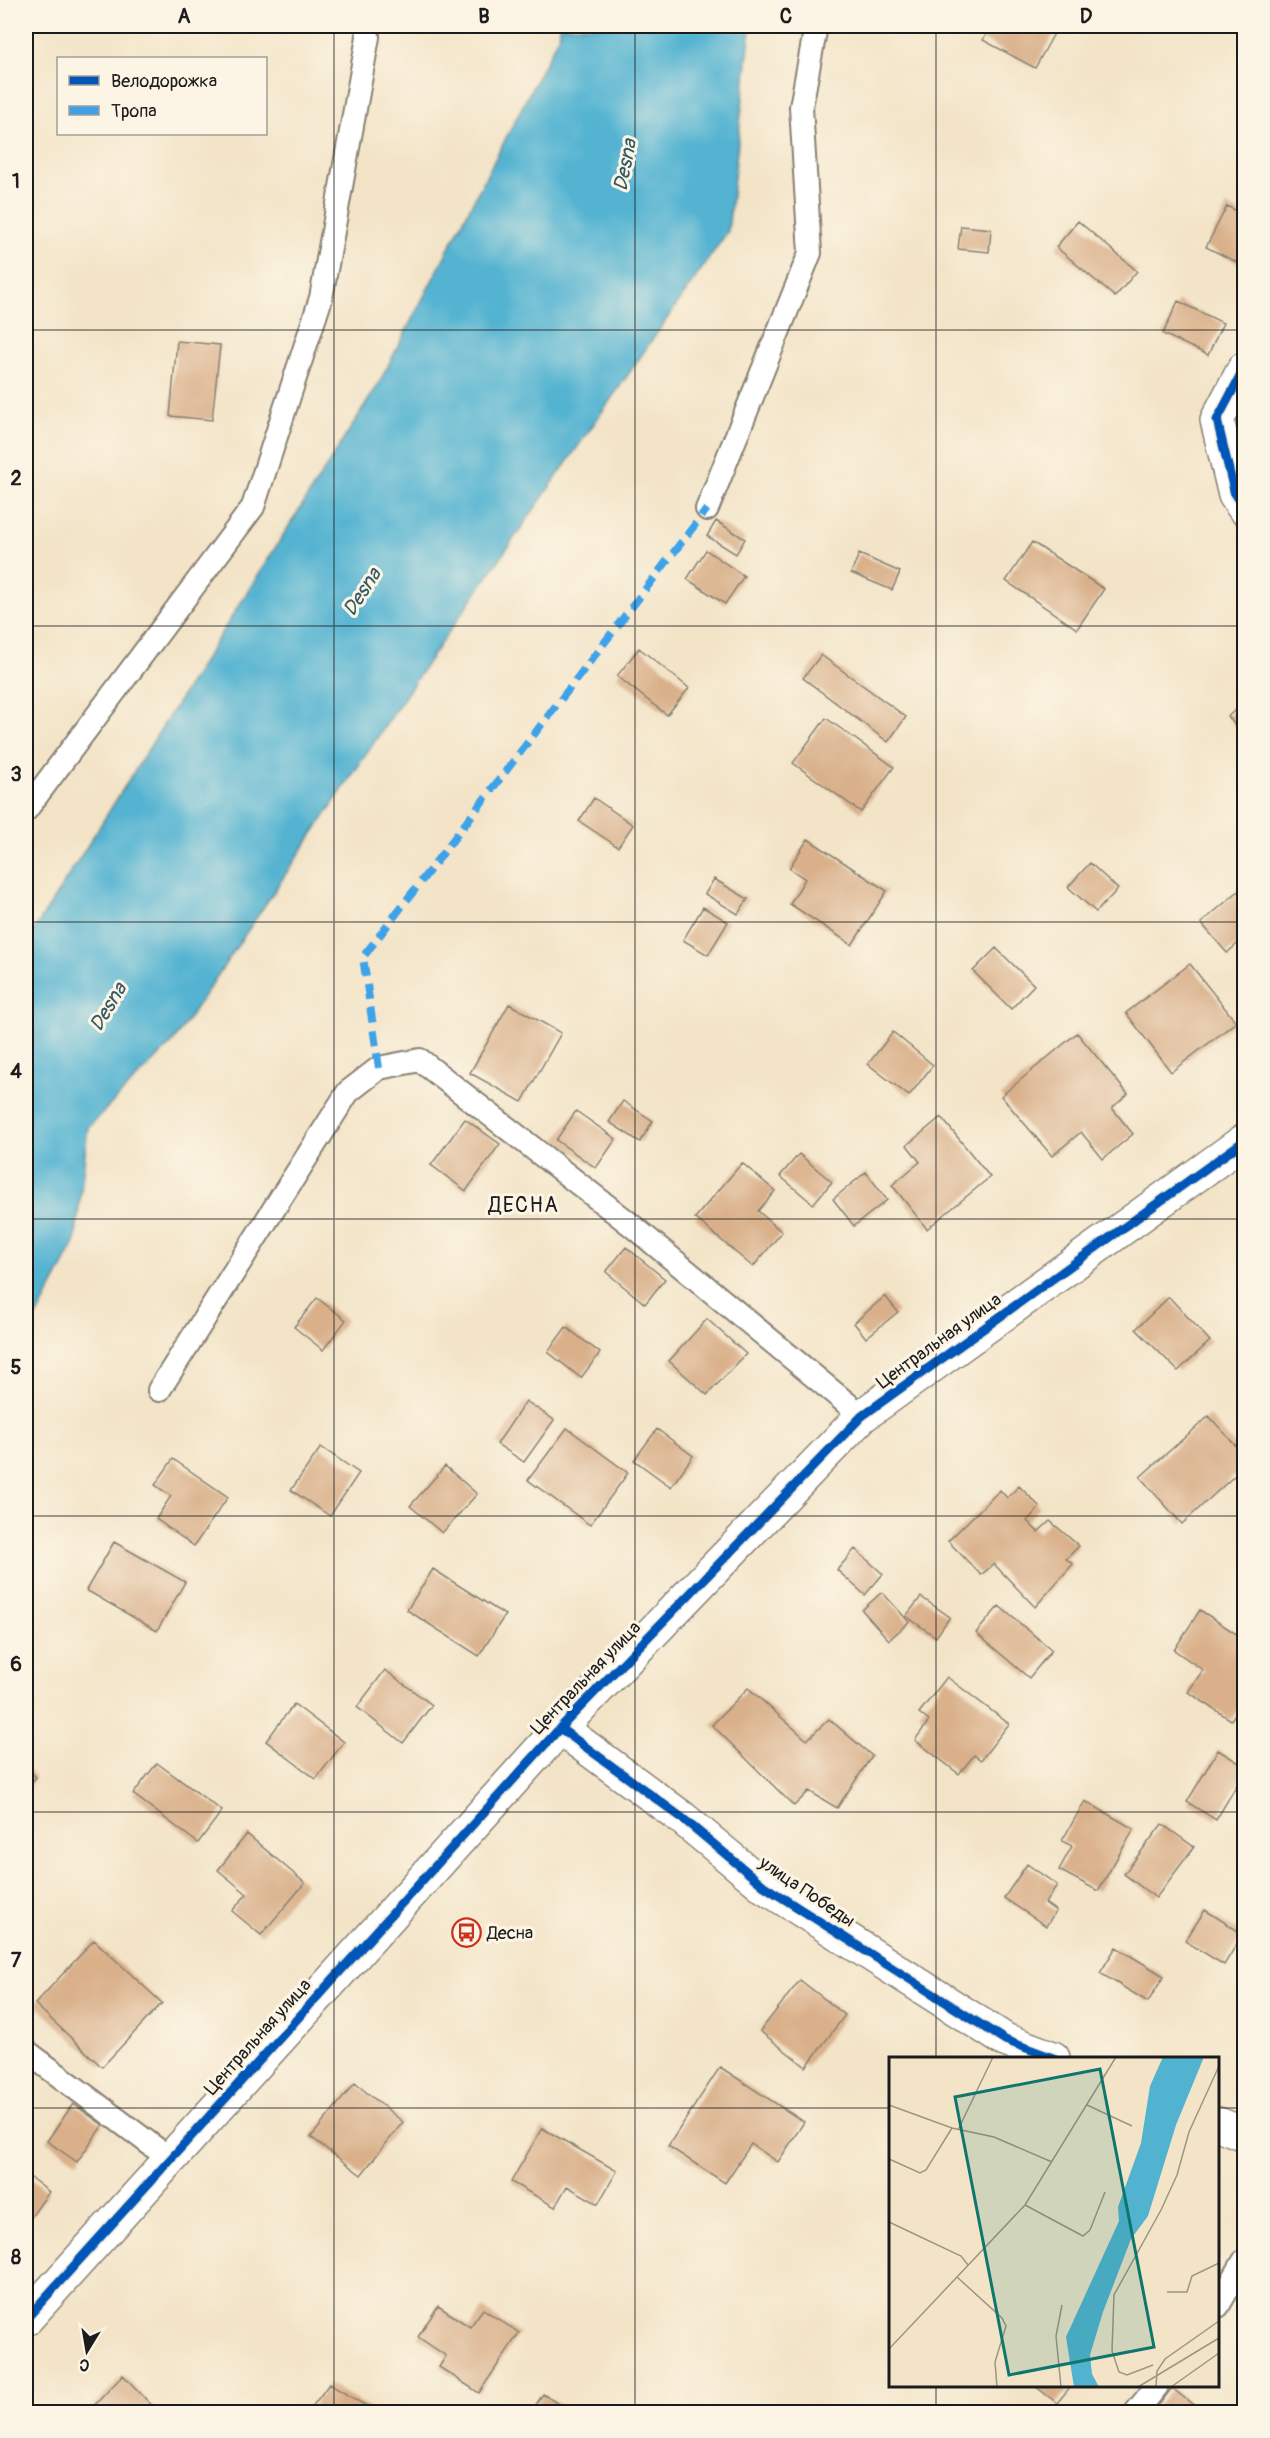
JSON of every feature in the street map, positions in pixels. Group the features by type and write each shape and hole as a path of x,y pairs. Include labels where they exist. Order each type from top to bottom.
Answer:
{"street":[{"path":"1245,369 1217,420 1235,495 1245,508"},
{"name":"Центральная улица","path":"26,2319 560,1728 862,1416 1245,1141"},
{"name":"улица Победы","path":"560,1728 681,1817 764,1886 1005,2040 1050,2057"},
{"path":"1219,2124 1245,2134"}],"lane":[{"path":"26,810 253,507 321,298 368,37 367,26"},
{"path":"707,509 810,254 801,107 816,26"},
{"path":"159,1390 348,1092 379,1068 420,1060 630,1224 862,1416"},
{"path":"26,2052 170,2159"},
{"path":"1219,2304 1245,2261"},
{"path":"1136,2412 1155,2387"}],"water":[{"name":"Desna","path":"560,26 751,26 728,231 432,656 173,1042 88,1127 75,1243 26,1337 26,943 378,385 559,36"}],"building":[{"path":"991,26 1052,26 1057,28 1035,68 983,40"},
{"path":"1227,206 1244,215 1244,266 1206,247"},
{"path":"1078,221 1137,271 1115,297 1056,247"},
{"path":"961,226 991,229 989,252 958,249"},
{"path":"1178,301 1223,323 1208,355 1163,334"},
{"path":"177,341 220,345 212,420 170,416"},
{"path":"716,521 745,539 736,554 707,536"},
{"path":"1032,542 1104,589 1077,629 1006,581"},
{"path":"706,550 744,576 725,604 687,579"},
{"path":"859,554 900,572 892,590 851,573"},
{"path":"639,648 689,688 667,715 617,676"},
{"path":"821,655 906,717 888,742 803,678"},
{"path":"1244,704 1244,738 1228,716"},
{"path":"826,718 894,767 861,812 793,763"},
{"path":"594,798 633,825 618,847 579,821"},
{"path":"808,839 887,891 852,945 790,904 805,879 789,868"},
{"path":"1090,863 1118,889 1096,912 1068,887"},
{"path":"714,879 748,899 738,914 705,894"},
{"path":"1243,887 1244,938 1227,953 1201,923"},
{"path":"703,907 728,922 708,955 683,940"},
{"path":"996,948 1034,985 1011,1009 973,971"},
{"path":"1190,964 1236,1022 1171,1072 1126,1013"},
{"path":"509,1004 561,1033 522,1102 470,1073"},
{"path":"893,1032 933,1065 909,1096 868,1064"},
{"path":"1077,1033 1128,1094 1112,1108 1133,1134 1103,1159 1081,1132 1052,1156 1001,1096"},
{"path":"623,1101 653,1121 640,1142 609,1122"},
{"path":"576,1111 616,1139 596,1168 556,1140"},
{"path":"941,1117 990,1177 927,1229 892,1185 920,1162 907,1145"},
{"path":"465,1119 500,1144 466,1191 431,1165"},
{"path":"799,1154 832,1182 813,1204 780,1176"},
{"path":"742,1163 775,1191 758,1211 782,1232 753,1267 695,1218"},
{"path":"866,1172 887,1200 854,1226 833,1199"},
{"path":"626,1247 665,1279 645,1304 606,1272"},
{"path":"885,1296 898,1312 866,1338 854,1323"},
{"path":"1169,1297 1210,1341 1178,1371 1136,1329"},
{"path":"317,1298 346,1320 323,1350 294,1327"},
{"path":"707,1319 746,1354 707,1395 669,1361"},
{"path":"566,1327 600,1353 581,1378 548,1352"},
{"path":"526,1401 554,1420 524,1462 497,1444"},
{"path":"1209,1416 1244,1455 1244,1467 1182,1524 1140,1477"},
{"path":"567,1428 628,1473 590,1525 528,1480"},
{"path":"657,1429 693,1456 671,1487 634,1460"},
{"path":"321,1447 359,1473 330,1516 291,1490"},
{"path":"173,1459 228,1497 194,1546 156,1519 171,1496 155,1485"},
{"path":"445,1466 477,1494 442,1533 410,1506"},
{"path":"1019,1486 1040,1507 1027,1521 1038,1532 1050,1521 1079,1546 1066,1559 1073,1564 1035,1607 994,1564 981,1575 948,1541 1000,1490 1007,1498"},
{"path":"114,1542 185,1582 157,1631 86,1590"},
{"path":"855,1549 883,1574 865,1595 837,1570"},
{"path":"433,1569 505,1615 479,1656 407,1610"},
{"path":"882,1592 909,1622 889,1640 862,1610"},
{"path":"921,1597 950,1617 936,1637 906,1616"},
{"path":"999,1606 1052,1650 1029,1678 976,1633"},
{"path":"1200,1610 1244,1639 1244,1700 1231,1720 1188,1692 1203,1670 1174,1650"},
{"path":"385,1670 432,1705 403,1743 357,1707"},
{"path":"947,1677 1009,1724 981,1760 974,1755 959,1774 915,1740 929,1721 919,1713"},
{"path":"748,1688 807,1740 829,1719 872,1756 837,1808 809,1791 794,1806 712,1725"},
{"path":"294,1704 344,1742 316,1779 266,1741"},
{"path":"1218,1750 1244,1766 1244,1773 1216,1820 1187,1802"},
{"path":"157,1763 222,1811 198,1843 133,1794"},
{"path":"26,1768 36,1777 26,1790"},
{"path":"1085,1801 1134,1829 1098,1891 1059,1870 1072,1846 1062,1841"},
{"path":"1162,1824 1194,1847 1156,1898 1124,1874"},
{"path":"247,1834 305,1883 261,1935 232,1911 247,1894 218,1870"},
{"path":"1027,1864 1057,1885 1045,1903 1056,1911 1046,1926 1004,1898"},
{"path":"1205,1910 1243,1934 1224,1965 1185,1941"},
{"path":"94,1940 162,2003 102,2067 35,2004"},
{"path":"1116,1947 1164,1976 1148,2002 1100,1973"},
{"path":"1244,1971 1244,1985 1239,1982"},
{"path":"800,1980 845,2015 806,2067 760,2031"},
{"path":"720,2067 804,2122 778,2162 751,2144 725,2183 668,2146"},
{"path":"355,2083 403,2122 361,2175 311,2137"},
{"path":"73,2104 103,2125 77,2162 47,2141"},
{"path":"542,2128 617,2171 598,2204 567,2186 555,2207 511,2182"},
{"path":"26,2174 49,2192 26,2224"},
{"path":"438,2306 470,2327 483,2309 519,2333 479,2393 439,2367 446,2356 418,2337"},
{"path":"123,2375 158,2412 88,2412"},
{"path":"329,2384 370,2408 367,2412 309,2411"},
{"path":"1036,2387 1070,2387 1057,2403"},
{"path":"1172,2388 1202,2412 1153,2412"},
{"path":"543,2394 571,2412 531,2412"}],"marked path":[{"path":"379,1068 363,957 707,509"}],"cycle path":[{"path":"1244,369 1217,420 1235,495 1244,508"},
{"path":"26,2319 560,1728 862,1416 1244,1141"},
{"path":"560,1728 681,1817 764,1886 1005,2040 1050,2057"}],"place":[{"name":"Десна","path":"466,1933"}],"district":[{"name":"ДЕСНА","path":"524,1205"}]}
